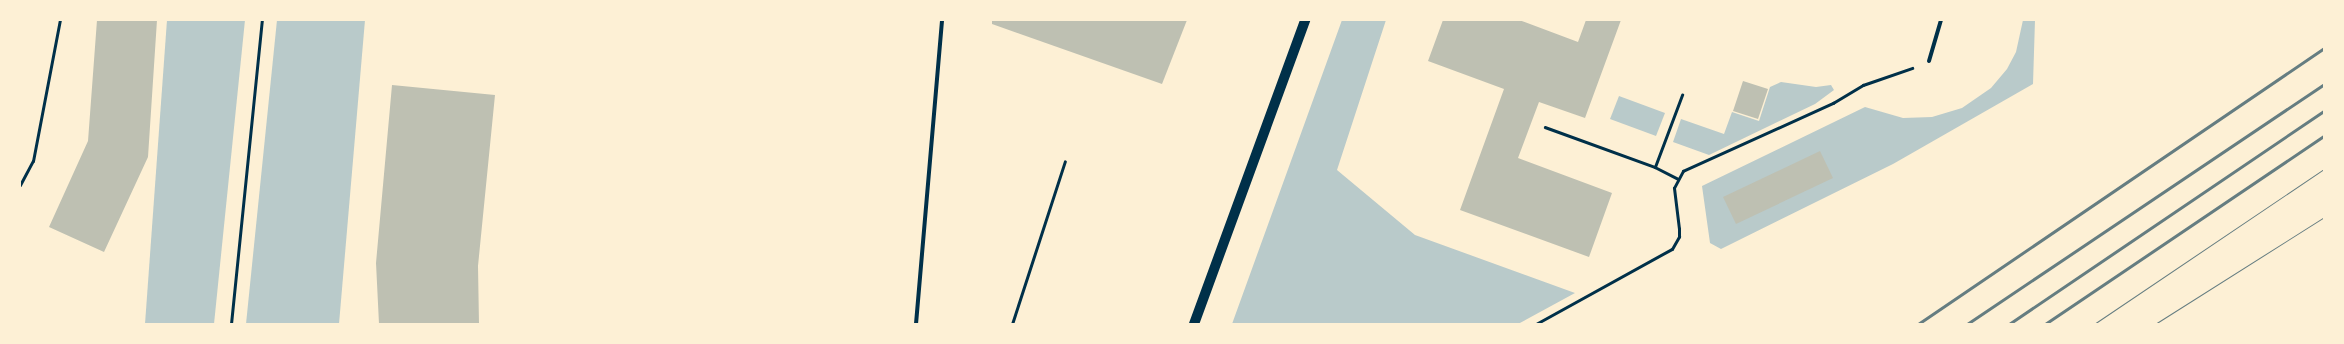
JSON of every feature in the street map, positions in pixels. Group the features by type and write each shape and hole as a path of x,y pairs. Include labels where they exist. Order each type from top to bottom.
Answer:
{"main road":[{"path":"1194,324 1306,20"}],"street":[{"path":"916,324 942,20"},
{"path":"1929,61 1941,20"}],"lane":[{"path":"20,185 33,161 60,20"},
{"path":"1012,324 1065,161"}],"path":[{"path":"231,324 262,20"},
{"path":"1536,324 1672,249 1679,237 1673,197 1677,178 1683,171 1833,104 1863,85 1929,61"},
{"path":"1655,166 1682,95"},
{"path":"1545,126 1655,166 1677,178"}],"shaded area":[{"path":"167,20 245,20 214,324 145,324"},
{"path":"277,20 365,20 339,324 246,324"},
{"path":"1342,20 1386,20 1337,170 1415,235 1575,293 1518,324 1232,324"},
{"path":"2023,20 2035,20 2033,84 1893,164 1721,249 1710,243 1702,186 1865,107 1903,118 1932,117 1962,108 1991,88 2007,69 2016,52"},
{"path":"1781,82 1816,87 1831,85 1834,90 1815,104 1709,155 1673,142 1681,119 1724,134 1732,112 1759,121 1770,87"},
{"path":"1619,96 1665,113 1656,136 1610,119"}],"building":[{"path":"97,20 157,20 148,157 104,252 49,227 88,141"},
{"path":"992,20 1187,20 1162,84 992,24"},
{"path":"1443,20 1519,20 1578,42 1586,20 1621,20 1585,118 1539,102 1518,158 1612,193 1589,257 1460,210 1504,89 1428,61"},
{"path":"1743,81 1768,89 1758,119 1733,111"},
{"path":"392,85 495,95 478,266 479,324 379,324 376,263"},
{"path":"1820,151 1833,178 1736,224 1723,197"}],"tram line":[{"path":"2094,324 2324,169"},
{"path":"2155,324 2324,217"}],"railway":[{"path":"1918,324 2324,48"},
{"path":"1967,324 2324,84"},
{"path":"2009,324 2324,111"},
{"path":"2045,324 2324,136"}]}
